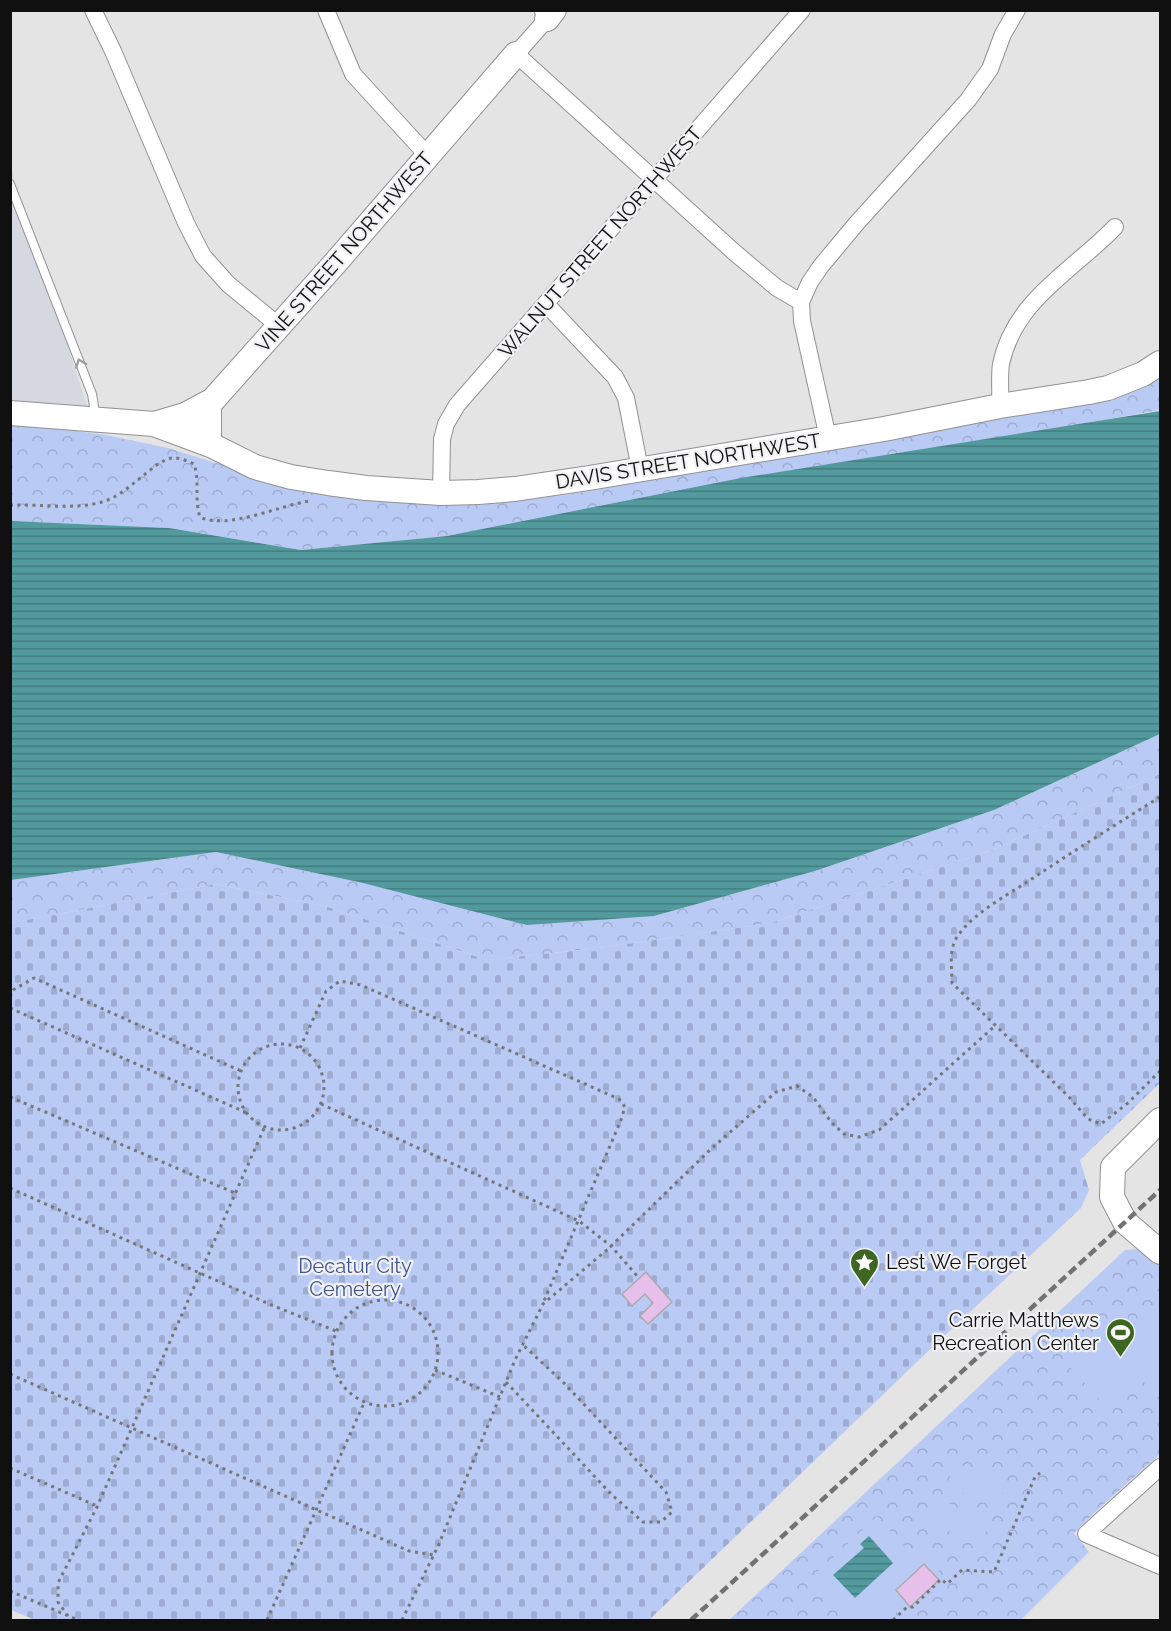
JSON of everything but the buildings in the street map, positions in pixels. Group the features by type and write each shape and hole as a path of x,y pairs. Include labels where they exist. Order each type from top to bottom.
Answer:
{"street":[{"path":"93,10 113,51 186,223 203,256 228,284 279,326"},
{"path":"326,10 353,74 428,156"},
{"name":"WALNUT STREET NORTHWEST","path":"441,493 442,439 446,424 457,405 802,10"},
{"path":"828,438 802,321 801,302 810,282 842,241 968,100 990,69 1003,34 1017,10"},
{"path":"548,13 516,54 777,288 801,302"},
{"name":"VINE STREET NORTHWEST","path":"154,424 185,415 213,400 516,54"},
{"path":"1000,406 1001,365 1009,338 1027,308 1054,280 1084,257 1115,226"},
{"path":"546,304 615,377 626,398 640,469"},
{"name":"DAVIS STREET NORTHWEST","path":"10,413 154,424 202,442 255,467 291,477 366,488 441,493 515,489 828,438 1089,392 1108,388 1143,374 1161,363"},
{"path":"202,442 213,400"},
{"path":"1161,1120 1113,1167 1112,1197 1125,1222 1161,1252"},
{"path":"1161,1467 1086,1534 1161,1566"}],"lane":[{"path":"10,184 92,394 96,419"}],"path":[{"path":"1161,797 1080,846 993,904 958,936 951,953 952,983 1069,1097 1088,1119 1101,1124 1128,1103 1161,1071"},
{"path":"10,997 13,990 34,978 242,1071"},
{"path":"300,1048 326,991 340,981 361,985 619,1099 624,1107 621,1120 579,1221 506,1382 434,1555 402,1620"},
{"path":"10,1008 248,1113"},
{"path":"543,1304 611,1246 712,1148 776,1092 797,1086 813,1097 831,1122 844,1134 859,1137 879,1130 996,1025"},
{"path":"286,1044 300,1048 319,1066 324,1091 321,1104 313,1116 301,1125 287,1130 272,1129 258,1124 248,1113 241,1100 238,1085 242,1071 249,1059 260,1050 273,1045 286,1044"},
{"path":"10,1096 236,1193"},
{"path":"321,1104 579,1221 611,1246 639,1278"},
{"path":"68,1616 58,1602 58,1583 97,1507 265,1126"},
{"path":"10,1188 269,1304 336,1331"},
{"path":"380,1300 397,1301 414,1308 427,1320 435,1335 438,1353 435,1370 427,1385 414,1397 399,1404 381,1406 364,1402 350,1393 339,1380 333,1364 332,1346 336,1331 348,1314 363,1304 380,1300"},
{"path":"506,1382 612,1495 643,1522 661,1522 672,1512 666,1492 564,1383 523,1345"},
{"path":"435,1370 500,1397"},
{"path":"10,1374 409,1551 434,1555"},
{"path":"267,1620 364,1402"},
{"path":"10,1468 97,1507"},
{"path":"893,1620 907,1607 913,1607 941,1579 947,1584 962,1570 994,1572 1035,1477 1040,1473"},
{"path":"10,1591 78,1620"}],"shaded area":[{"path":"11,169 87,406 11,403"},
{"path":"1160,411 1160,734 994,810 815,871 654,916 527,925 363,883 216,852 11,880 11,521 169,528 301,550 447,536 741,478"},
{"path":"869,1536 893,1563 855,1598 833,1575 864,1548 860,1544"}],"green space":[{"path":"1160,379 1160,410 447,536 301,550 169,528 11,521 11,425 34,425 106,435 168,448 264,478 515,501 572,494 1094,403 1121,396"},
{"path":"1160,734 1160,774 995,849 771,923 599,948 487,960 328,907 216,884 11,923 11,880 216,852 363,883 654,916 815,871 994,810"},
{"name":"Decatur City Cemetery","path":"1160,774 1160,1083 1080,1160 1089,1190 1081,1208 922,1357 649,1620 35,1620 11,1610 11,923 216,884 328,907 487,960 599,948 771,923 995,849"},
{"path":"1138,1249 1160,1266 1160,1454 1074,1533 1089,1552 1021,1620 729,1620 1125,1250"},
{"name":"Carrie Matthews Recreation Center","path":"1121,1311 1140,1330 1160,1312 1160,1392 1156,1396 1141,1379 1108,1409 1069,1366 1090,1347 1086,1342"},
{"path":"956,1463 1006,1485 996,1508 946,1486"},
{"path":"940,1500 990,1522 979,1545 930,1523"},
{"path":"877,1516 912,1555 924,1546 942,1567 935,1575 939,1580 910,1607 907,1603 888,1620 856,1620 814,1575"}],"railway":[{"path":"691,1620 1160,1190"}],"place":[{"name":"Lest We Forget","path":"865,1288"},
{"name":"Carrie Matthews Recreation Center","path":"1120,1358"}]}
